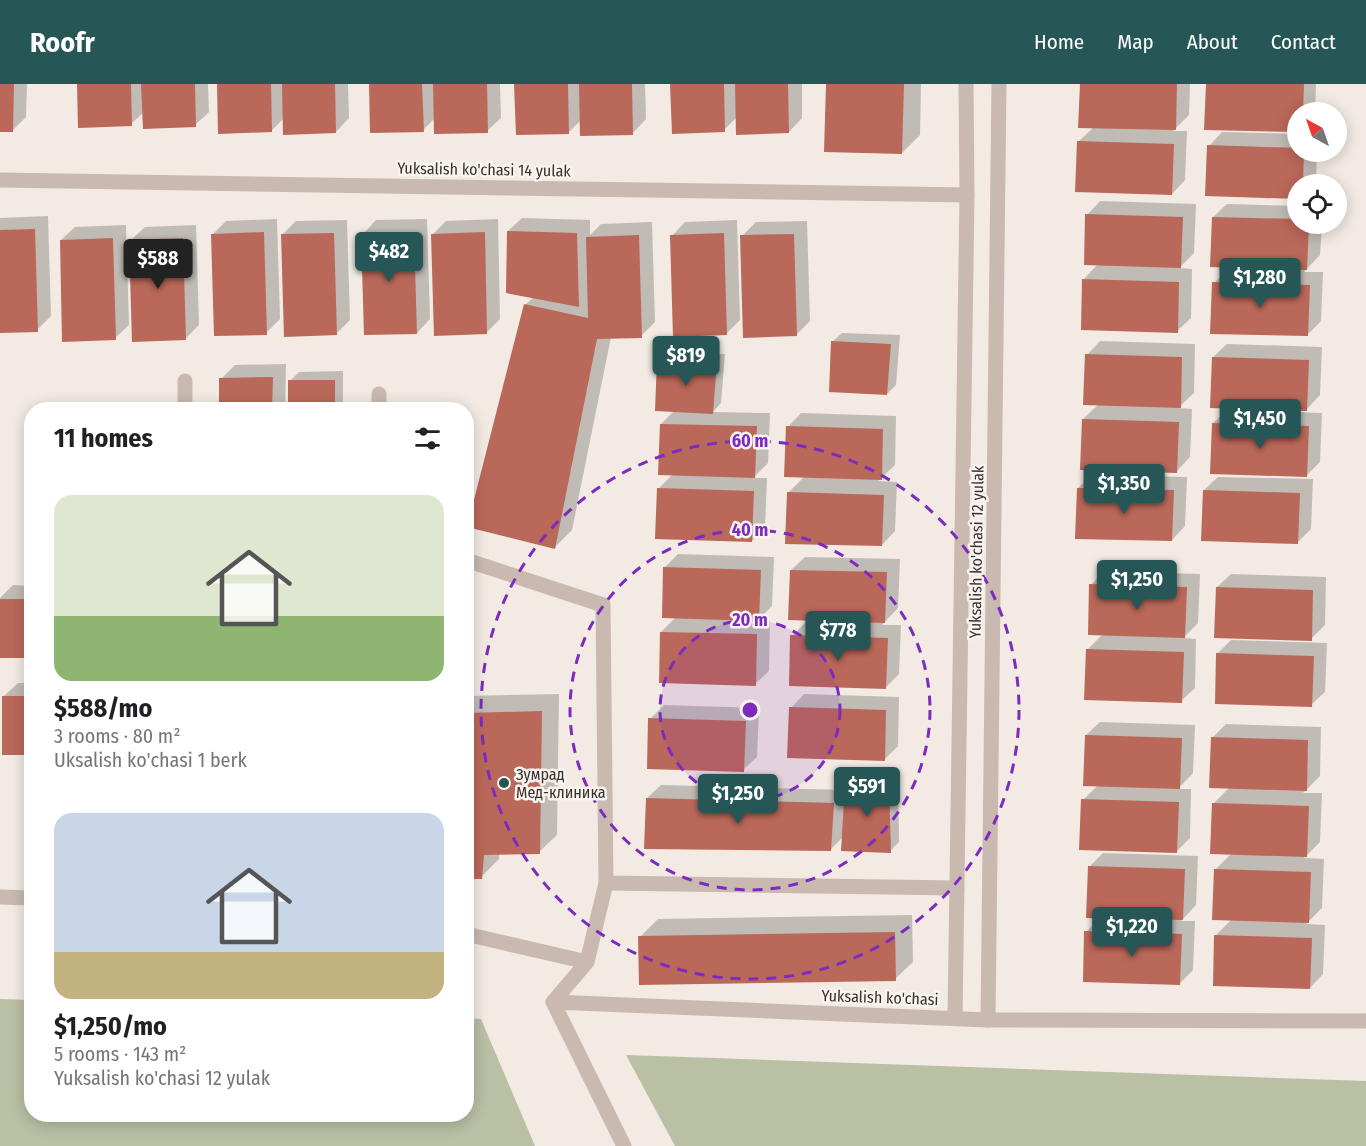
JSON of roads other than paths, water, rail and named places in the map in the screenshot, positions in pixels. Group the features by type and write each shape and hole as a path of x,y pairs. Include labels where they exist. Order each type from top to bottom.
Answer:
{"street":[{"name":"Yuksalish ko'chasi 12 yulak","path":"955,1018 967,195 966,84"},
{"name":"Yuksalish ko'chasi 12 yulak","path":"988,1020 999,84"},
{"name":"Yuksalish ko'chasi 14 yulak","path":"0,180 967,195"},
{"path":"185,381 185,402"},
{"path":"379,394 379,402"},
{"path":"474,563 603,605 606,883 587,962 553,1002 624,1146"},
{"path":"606,883 957,888"},
{"path":"0,897 24,898"},
{"path":"474,936 587,962"},
{"name":"Yuksalish ko'chasi","path":"553,1002 988,1020 1366,1021"}],"place":[{"name":"Зумрад Мед-клиника","path":"504,783"}]}
